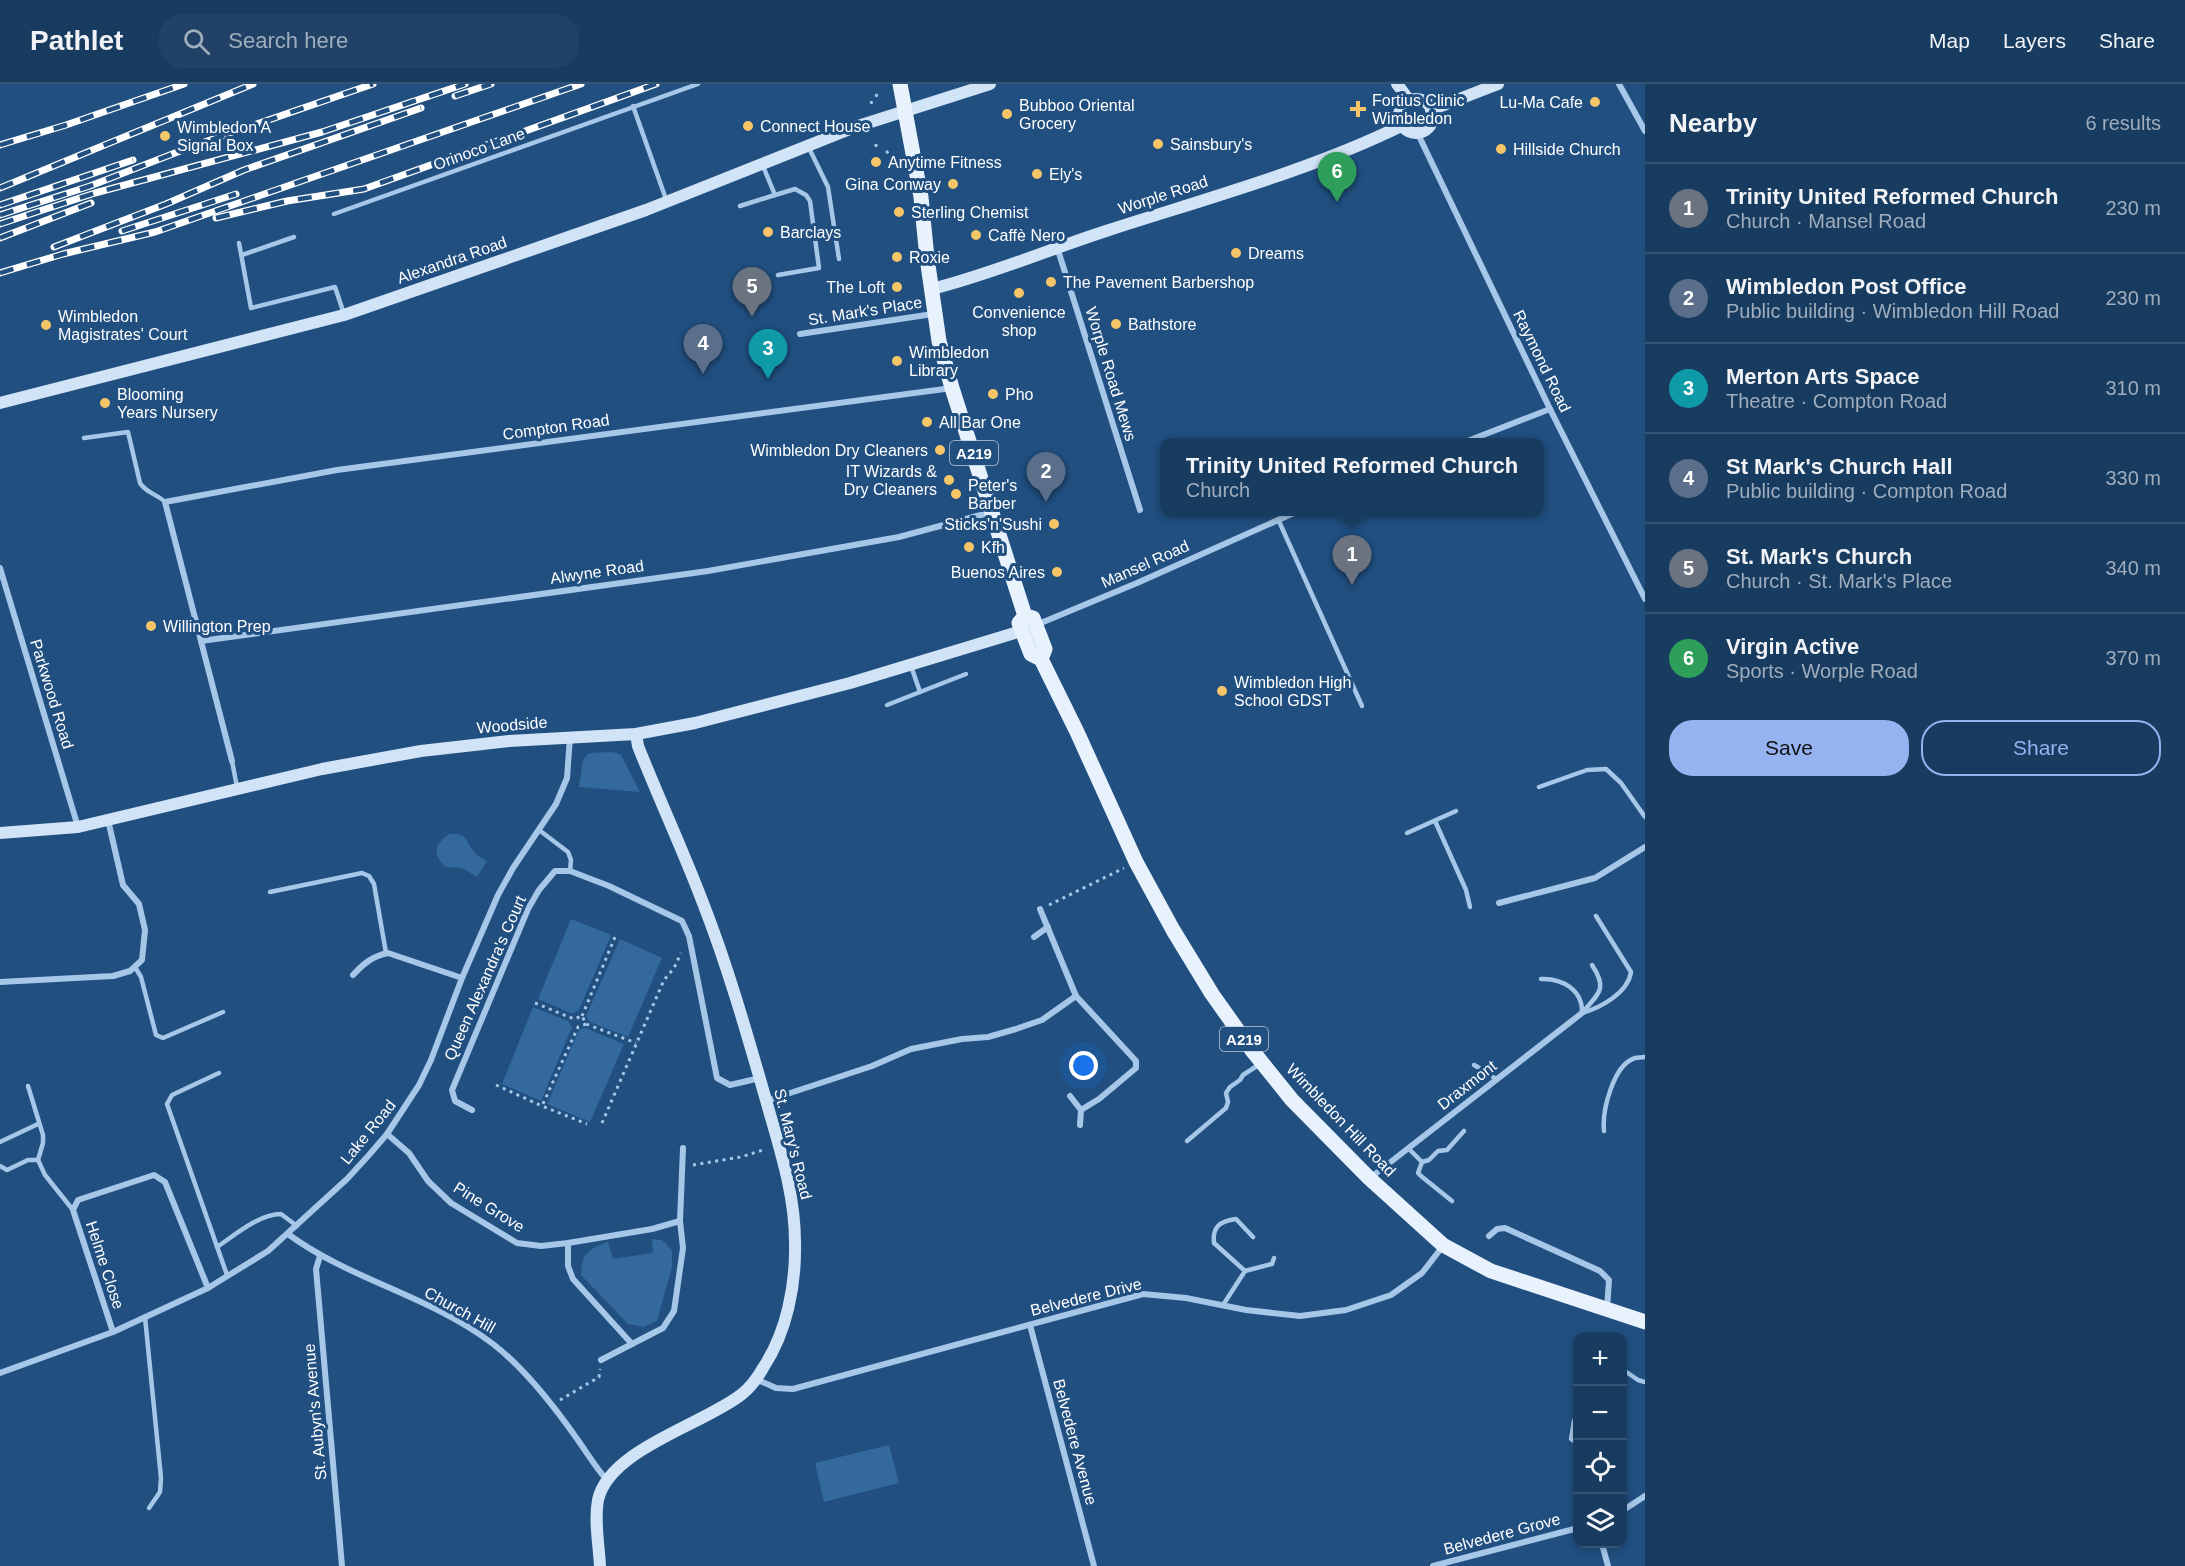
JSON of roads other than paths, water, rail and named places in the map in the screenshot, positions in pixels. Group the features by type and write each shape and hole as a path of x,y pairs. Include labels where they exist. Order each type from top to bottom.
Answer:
{"main road":[{"name":"A219","path":"900,84 904,111"},
{"name":"Wimbledon Hill Road","path":"904,111 921,197 934,314 952,388 1027,624 1045,649 1041,659 1137,862 1173,930 1212,994 1292,1100 1369,1178 1443,1245 1491,1271 1645,1322"}],"street":[{"name":"Alexandra Road","path":"0,403 344,315 667,202 904,111 990,84"},
{"path":"1396,84 1408,100"},
{"path":"1431,110 1498,84"},
{"path":"1619,84 1645,131"},
{"path":"1408,100 1422,100 1431,110 1431,123 1418,134 1401,126 1399,112 1408,100"},
{"name":"Worple Road","path":"932,289 1336,155 1401,126"},
{"name":"Raymond Road","path":"1418,134 1550,409 1645,599"},
{"name":"Worple Road Mews","path":"1057,247 1140,510"},
{"name":"St. Mark's Place","path":"800,334 934,314"},
{"name":"Compton Road","path":"165,502 337,470 952,388"},
{"path":"1475,438 1550,409"},
{"path":"165,502 232,761"},
{"name":"Alwyne Road","path":"201,641 708,571 899,537 993,512"},
{"name":"Mansel Road","path":"1027,624 1098,599 1286,516"},
{"name":"Parkwood Road","path":"0,568 78,827"},
{"name":"Woodside","path":"0,833 78,827 322,769 421,751 570,737 636,734 695,723 911,666 1027,624"},
{"name":"St. Mary's Road","path":"600,1566 598,1500 608,1480 624,1463 638,1453 728,1404 745,1392 770,1357 792,1293 795,1272 794,1211 766,1101 704,906 638,746 636,734"},
{"name":"Lake Road","path":"0,1373 113,1332 208,1288 268,1251 347,1179 387,1134 419,1085 498,896 556,804 567,778 570,737"},
{"path":"0,982 113,976 130,971 142,960 145,930 139,904 123,885 108,820"},
{"path":"1499,903 1595,878 1645,847"},
{"name":"Queen Alexandra's Court","path":"472,1110 455,1101 452,1090 461,1067 528,909 539,890 555,871 570,871"},
{"path":"570,871 609,886 682,921 689,936 717,1078 730,1084 759,1078"},
{"path":"1040,909 1076,996 1136,1061 1136,1068 1099,1099 1081,1110"},
{"path":"1034,937 1048,927"},
{"path":"353,975 364,963 386,953 462,978"},
{"path":"766,1101 872,1066 911,1049 962,1039 988,1037 1016,1029 1042,1020 1076,996"},
{"name":"Draxmont","path":"1369,1178 1582,1013"},
{"path":"1070,1096 1081,1110 1080,1125"},
{"name":"Pine Grove","path":"387,1134 409,1153 428,1181 451,1203 517,1243 541,1246 568,1243 652,1230 681,1221"},
{"path":"601,1360 663,1328 674,1311 683,1248 681,1221 683,1148"},
{"name":"Helme Close","path":"113,1332 73,1210 78,1200 154,1175 165,1182 208,1288"},
{"path":"1489,1236 1497,1229 1504,1228 1600,1271 1609,1280 1607,1310"},
{"name":"Church Hill","path":"288,1234 320,1256 411,1298 473,1330 495,1345 551,1405 608,1480"},
{"path":"568,1243 568,1266 573,1279 632,1344"},
{"name":"Belvedere Drive","path":"756,1379 776,1388 793,1389 1143,1294 1186,1298 1300,1316 1346,1310 1391,1295 1422,1273 1443,1245"},
{"name":"St. Aubyn's Avenue","path":"320,1256 316,1269 342,1566"},
{"name":"Belvedere Avenue","path":"1030,1325 1094,1566"},
{"path":"1627,1508 1645,1496"},
{"name":"Belvedere Grove","path":"1433,1566 1573,1529"},
{"path":"1603,1548 1608,1566"}],"lane":[{"name":"Orinoco Lane","path":"334,214 698,84"},
{"path":"633,106 667,202"},
{"path":"808,146 828,188 839,259"},
{"path":"762,164 775,195"},
{"path":"740,206 795,189 806,195 810,201 819,268 778,275"},
{"path":"242,255 294,237"},
{"path":"238,243 251,308 334,287 344,315"},
{"path":"84,438 128,432 140,483 144,489 159,496 165,502"},
{"path":"1278,519 1362,706"},
{"path":"911,666 920,692"},
{"path":"887,705 966,674"},
{"path":"232,761 238,790"},
{"path":"1539,787 1587,770 1606,769 1621,783 1645,817"},
{"path":"1407,833 1456,811"},
{"path":"1435,821 1466,890 1470,907"},
{"path":"539,830 568,852 571,860 570,871"},
{"path":"270,892 362,873 369,876 374,884 386,953"},
{"path":"1582,1013 1598,1008 1622,989 1630,979 1631,972 1596,916"},
{"path":"1582,1013 1602,986 1601,979 1592,965"},
{"path":"135,967 141,977 156,1035 163,1038 223,1012"},
{"path":"1542,979 1555,978 1565,984 1579,999 1582,1013"},
{"path":"1604,1131 1605,1104 1613,1082 1627,1063 1635,1058 1645,1058"},
{"path":"1187,1141 1226,1108 1228,1102 1226,1093 1230,1087 1240,1080 1243,1074 1262,1062"},
{"path":"1473,1065 1487,1070 1496,1080"},
{"path":"219,1073 171,1095 167,1104 227,1275"},
{"path":"28,1086 43,1143 38,1160 45,1175 73,1210"},
{"path":"0,1142 38,1124"},
{"path":"1452,1201 1418,1173 1418,1168 1422,1162 1429,1160 1438,1151 1447,1150 1464,1131"},
{"path":"1408,1148 1422,1162"},
{"path":"0,1166 7,1170 28,1160 38,1160"},
{"path":"217,1247 254,1223 273,1214 282,1214 297,1226"},
{"path":"1245,1271 1214,1243 1213,1233 1216,1226 1226,1220 1236,1219 1253,1237"},
{"path":"1223,1305 1245,1271 1272,1264 1274,1258"},
{"path":"145,1317 161,1478 160,1492 149,1509"},
{"path":"1627,1373 1645,1382"}],"railway":[{"path":"0,145 184,84"},
{"path":"0,188 253,84"},
{"path":"0,215 90,186 193,146 373,84"},
{"path":"0,224 95,193 322,132 465,84"},
{"path":"455,96 491,84"},
{"path":"0,273 63,254 155,232 581,84"},
{"path":"216,218 287,201 364,189 656,84"},
{"path":"54,247 166,204 244,170 421,108"},
{"path":"0,205 133,160"},
{"path":"122,231 236,194"},
{"path":"0,238 91,203"}],"place":[{"name":"Lu-Ma Cafe","path":"1595,102"},
{"name":"Fortius Clinic Wimbledon","path":"1358,109"},
{"name":"Bubboo Oriental Grocery","path":"1007,114"},
{"name":"Connect House","path":"748,126"},
{"name":"Wimbledon A Signal Box","path":"165,136"},
{"name":"Sainsbury's","path":"1158,144"},
{"name":"Hillside Church","path":"1501,149"},
{"name":"Anytime Fitness","path":"876,162"},
{"name":"Ely's","path":"1037,174"},
{"name":"Gina Conway","path":"953,184"},
{"name":"Virgin Active","path":"1337,202"},
{"name":"Sterling Chemist","path":"899,212"},
{"name":"Barclays","path":"768,232"},
{"name":"Caffè Nero","path":"976,235"},
{"name":"Dreams","path":"1236,253"},
{"name":"Roxie","path":"897,257"},
{"name":"The Pavement Barbershop","path":"1051,282"},
{"name":"The Loft","path":"897,287"},
{"name":"Convenience shop","path":"1019,293"},
{"name":"St. Mark's Church","path":"752,317"},
{"name":"Bathstore","path":"1116,324"},
{"name":"Wimbledon Magistrates' Court","path":"46,325"},
{"name":"Wimbledon Library","path":"897,361"},
{"name":"St Mark's Church Hall","path":"703,374"},
{"name":"Merton Arts Space","path":"768,379"},
{"name":"Pho","path":"993,394"},
{"name":"Blooming Years Nursery","path":"105,403"},
{"name":"All Bar One","path":"927,422"},
{"name":"Wimbledon Dry Cleaners","path":"940,450"},
{"name":"IT Wizards & Dry Cleaners","path":"949,480"},
{"name":"Peter's Barber","path":"956,494"},
{"name":"Wimbledon Post Office","path":"1046,502"},
{"name":"Sticks'n'Sushi","path":"1054,524"},
{"name":"Kfh","path":"969,547"},
{"name":"Buenos Aires","path":"1057,572"},
{"name":"Trinity United Reformed Church","path":"1352,585"},
{"name":"Willington Prep","path":"151,626"},
{"name":"Wimbledon High School GDST","path":"1222,691"}]}
